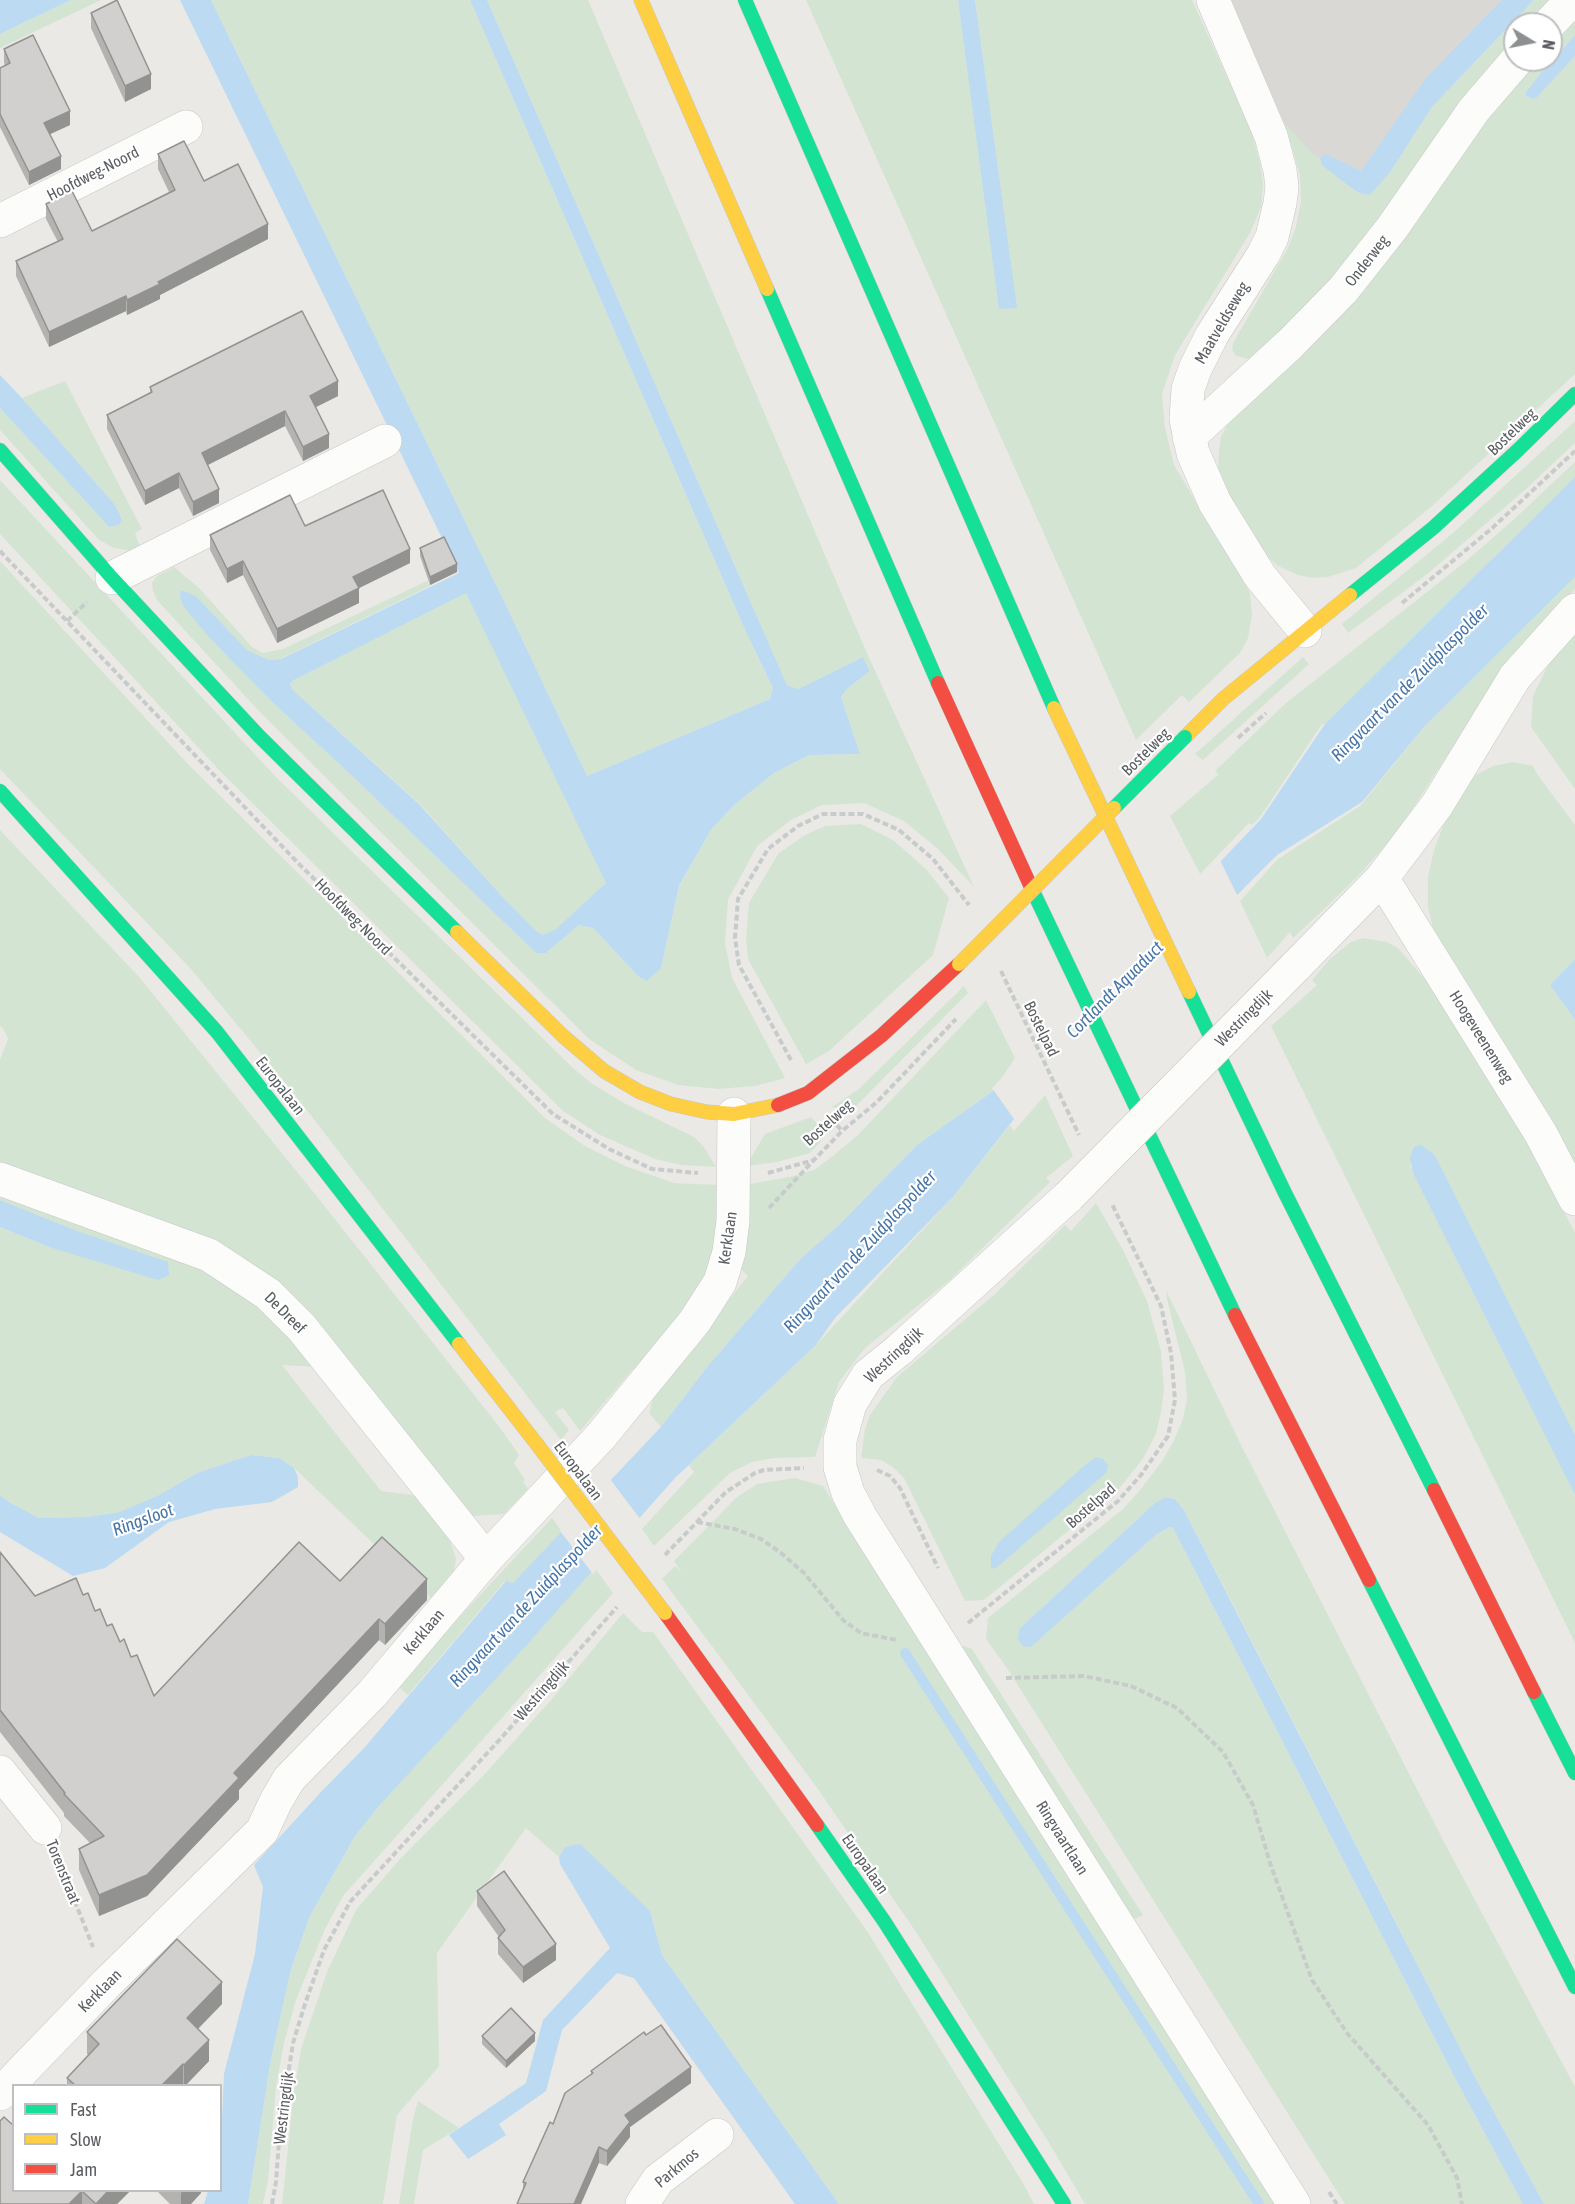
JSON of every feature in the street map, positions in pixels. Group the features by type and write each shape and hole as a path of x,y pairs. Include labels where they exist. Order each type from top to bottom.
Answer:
{"main road":[{"path":"641,0 968,752 1066,966 1210,1266 1575,1987"},
{"path":"745,0 1054,707 1284,1191 1575,1773"},
{"name":"Bostelweg","path":"734,1114 785,1103 808,1093 881,1036 959,964 1035,885 1223,699 1433,528 1575,394"},
{"path":"0,450 112,578 259,736 587,1057 604,1071 640,1092 671,1104 707,1112 734,1114"},
{"path":"0,456 12,466"},
{"name":"Europalaan","path":"0,791 217,1032 665,1613 777,1766 884,1921 1064,2204"},
{"name":"Europalaan","path":"0,811 62,861"},
{"name":"Europalaan","path":"1040,2166 1056,2204"}],"street":[{"name":"Maatveldseweg","path":"1213,0 1271,135 1282,187 1272,237 1212,335 1195,369 1188,389 1186,405 1189,436 1200,471 1215,503 1260,576 1305,631"},
{"path":"1560,12 1572,0"},
{"name":"Onderweg","path":"1189,436 1290,344 1343,290 1385,237 1474,110 1506,72"},
{"name":"Hoofdweg-Noord","path":"0,221 186,127"},
{"path":"112,578 385,441"},
{"name":"Westringdijk","path":"840,1467 840,1440 850,1404 868,1375 899,1350 1069,1196 1382,878 1437,805 1515,676 1575,609"},
{"name":"Hoogeveenenweg","path":"1382,878 1541,1134 1575,1199"},
{"name":"Kerklaan","path":"0,2094 107,1983 262,1831 289,1779 372,1694 486,1559 601,1436 695,1321 720,1282 729,1252 733,1221 734,1114"},
{"name":"De Dreef","path":"0,1179 209,1255 268,1294 302,1328 486,1559"},
{"name":"Ringvaartlaan","path":"840,1467 848,1493 860,1516 1294,2204"},
{"name":"Torenstraat","path":"0,1772 45,1828"},
{"name":"Parkmos","path":"642,2204 658,2180 717,2135"}],"path":[{"name":"Hoofdweg-Noord","path":"0,551 298,863 553,1114 609,1149 652,1168 734,1177 766,1173"},
{"path":"842,1131 808,1093 739,965 735,938 738,898 768,849 798,826 823,814 862,814 899,830 933,859 970,908"},
{"name":"Bostelpad","path":"999,968 1081,1138"},
{"name":"Bostelweg","path":"766,1173 813,1160 842,1131 877,1102 959,1016"},
{"name":"Bostelpad","path":"966,1624 1118,1502 1142,1474 1168,1437 1175,1400 1171,1353 1161,1306 1110,1200"},
{"path":"660,1561 726,1492 754,1473 777,1469 840,1467"},
{"path":"697,1522 735,1530 761,1539 804,1573 843,1620 861,1633 907,1641 934,1635"},
{"name":"Westringdijk","path":"272,2204 280,2127 293,2043 324,1950 350,1902 503,1737 622,1601"},
{"path":"1002,1678 1084,1676 1131,1686 1177,1708 1222,1752 1253,1806 1270,1863 1312,1980 1347,2033 1428,2125 1457,2178 1462,2204"},
{"name":"Torenstraat","path":"45,1828 107,1983"}],"shaded area":[{"path":"1230,0 1523,0 1512,12 1503,12 1503,22 1325,216"}],"green space":[{"path":"71,0 101,0 0,48 0,34"},
{"path":"211,0 470,0 746,632 773,688 770,699 587,776"},
{"path":"487,0 588,0 866,651 974,887 938,849 904,821 864,803 822,805 791,820 757,846 728,900 725,943 732,978 785,1078 755,1086 719,1089 678,1085 636,1070 589,1039 257,709 157,600 153,591 152,583 157,576 174,567 199,588 252,647 263,653 283,649 427,581 430,586 280,659 269,660 247,650 196,596 184,607 273,703 536,953 546,953 579,925 593,928 638,976 661,968 679,887 711,830 733,806 774,773 809,755 860,754 841,697 848,688 870,671 863,657 798,689 787,685"},
{"path":"806,0 958,0 1016,308 975,0 1192,0 1231,86 1252,134 1260,163 1263,184 1261,207 1250,233 1175,355 1162,394 1165,428 1174,465 1250,593 1252,615 1248,638 1240,653 1189,702 1182,695 1136,740"},
{"path":"1534,0 1557,0 1546,12 1523,12"},
{"path":"1575,10 1575,35 1563,48 1563,23"},
{"path":"1503,33 1503,61 1364,245 1252,360 1236,356 1232,350 1233,343 1288,248 1296,227 1301,201 1300,175 1285,124 1314,155 1320,158 1322,165 1357,192 1391,171 1432,107"},
{"path":"1575,56 1575,374 1432,506 1356,568 1328,577 1313,578 1298,575 1278,566 1267,556 1221,482 1218,468 1219,450 1221,437 1229,421 1519,72 1542,72 1526,92 1526,95 1533,99 1559,72 1563,72 1563,68"},
{"path":"65,381 142,529 135,533 141,550 114,548 99,540 0,430 0,408 109,527 115,505 22,398"},
{"path":"1575,421 1575,443 1525,490 1426,575 1348,633 1342,624 1453,533"},
{"path":"1575,462 1575,477 1325,724 1322,724 1260,817 1252,825 1249,823 1200,874 1170,816 1218,775 1215,771 1286,703 1465,562"},
{"path":"0,480 275,776 573,1068 591,1083 624,1103 694,1137 704,1147 716,1167 682,1165 655,1159 600,1135 563,1111 219,770 0,534"},
{"path":"0,561 187,763 545,1118 585,1146 625,1166 674,1183 718,1185 715,1240 709,1264 698,1290 638,1373 633,1369 580,1431 563,1408 555,1412 569,1430 561,1440 292,1091 190,968 0,769"},
{"path":"1575,577 1575,589 1510,659 1396,834 1320,913 1293,938 1290,932 1267,958 1240,901 1278,859 1360,806 1424,727"},
{"path":"466,592 607,883 556,929 543,935 535,930 501,895 420,804 293,690 290,684"},
{"path":"1575,632 1575,789 1531,727 1533,696 1551,659"},
{"path":"1303,657 1309,664 1203,760 1195,754"},
{"path":"1513,762 1533,766 1575,825 1575,959 1550,985 1575,1020 1575,1165 1552,1120 1433,928 1428,907 1428,877 1434,850 1443,826 1472,777 1493,766"},
{"path":"861,824 893,840 926,869 949,898 933,955 829,1051 806,1064 748,959 746,938 749,903 778,854 803,836 825,826"},
{"path":"0,830 140,978 498,1425 519,1455 514,1463 528,1489 504,1514 472,1516 307,1317 0,1170 0,1060 8,1039 0,1026"},
{"path":"1363,938 1387,942 1398,948 1434,990 1539,1161 1575,1233 1575,1435 1435,1155 1410,1165 1575,1495 1575,1643 1271,1026 1317,985 1312,980 1330,959 1351,942"},
{"path":"964,986 968,993 851,1111 832,1107 859,1089"},
{"path":"986,1000 1015,1058 993,1091 917,1145 837,1227 802,1257 707,1367 661,1427 649,1413 655,1391 748,1276 738,1266 745,1185 814,1170 834,1155 858,1135"},
{"path":"1045,1095 1073,1156 1046,1178 1050,1182 951,1279 865,1348 839,1382 815,1457 774,1458 752,1462 730,1473 654,1546 642,1529 694,1472 689,1465 816,1345 953,1197 1010,1125 1014,1131"},
{"path":"811,1117 822,1129 821,1141 810,1153 777,1162 746,1166 765,1134"},
{"path":"0,1193 208,1270 276,1316 318,1367 282,1365 381,1491 420,1496 446,1530 456,1558 452,1586 437,1604 294,1468 279,1458 251,1455 197,1473 159,1495 121,1512 87,1517 39,1518 0,1495 0,1227 49,1247 80,1232 0,1200"},
{"path":"1096,1203 1123,1250 1147,1301 1161,1351 1164,1390 1156,1434 1142,1460 1118,1490 984,1600 965,1601 904,1478 893,1467 881,1460 861,1458 865,1429 870,1415 897,1377 995,1294 1065,1225 1071,1231"},
{"path":"1166,1290 1243,1449 1444,1842 1575,2087 1575,2204 1544,2204 1475,2077 1184,1510 1175,1499 1165,1497 1155,1503 1019,1629 1018,1639 1031,1647 1157,1534 1170,1527 1173,1528 1456,2080 1523,2204 1345,2204 1007,1668 986,1639 988,1618 1123,1509 1162,1461 1173,1442 1183,1419 1187,1399 1185,1372"},
{"path":"795,1478 823,1486 1282,2204 1085,2204 916,1932 815,1785 662,1579 675,1566 682,1573 674,1561 737,1497 757,1484"},
{"path":"552,1518 563,1533 513,1583 505,1581 408,1695 396,1685"},
{"path":"595,1568 613,1593 343,1896 324,1931 296,2000 284,2043 276,2087 268,2181 263,2204 248,2204 271,2059 291,1969 310,1916 355,1836 379,1806"},
{"path":"623,1613 642,1632 653,1632 867,1931 1034,2204 839,2204 662,1955 650,1911 565,1847 559,1857 526,1828 437,1953 439,2066 397,2115 383,2204 282,2204 294,2091 301,2049 327,1972 356,1910 400,1859 482,1777 551,1700"},
{"path":"958,1646 972,1649 1143,1915 1133,1920"},
{"path":"418,2101 459,2128 423,2150 414,2204 399,2204 413,2119"}],"water":[{"path":"0,0 71,0 0,34"},
{"path":"180,0 211,0 587,776 770,699 773,688 746,632 470,0 487,0 787,685 798,689 863,657 870,671 848,688 841,697 860,754 809,755 774,773 733,806 711,830 679,886 661,968 647,981 638,976 593,928 579,925 546,953 536,953 273,703 208,636 184,607 180,598 181,590 196,596 247,650 269,660 281,659 459,573","holes":["466,593 606,883 556,929 543,935 535,930 419,804 293,690 290,684"]},
{"path":"958,0 975,0 1017,308 999,309"},
{"path":"1502,0 1534,0 1523,12 1503,12 1503,33 1432,107 1391,171 1370,195 1357,192 1322,165 1320,158 1326,154 1361,171 1426,78"},
{"path":"1575,35 1575,56 1563,69 1563,48"},
{"path":"1560,72 1537,97 1533,99 1526,96 1526,92 1541,73"},
{"path":"0,375 115,505 122,520 119,525 109,527 0,408"},
{"path":"1575,477 1575,577 1424,727 1362,802 1277,855 1014,1119 953,1197 835,1318 816,1345 675,1478 379,1806 355,1836 310,1916 291,1969 271,2059 248,2204 204,2204 208,2192 222,2192 224,2074 255,1954 263,1887 254,1865 365,1747 506,1581 513,1583 661,1427 707,1367 802,1257 837,1227 917,1145 993,1091 1261,819 1325,724"},
{"path":"1575,959 1575,1020 1550,985"},
{"path":"1421,1145 1435,1155 1575,1435 1575,1495 1413,1173 1410,1157 1414,1147"},
{"path":"0,1200 80,1232 168,1262 169,1275 158,1280 49,1247 0,1227"},
{"name":"Ringsloot","path":"251,1455 279,1458 294,1468 298,1477 298,1487 272,1502 215,1509 169,1522 105,1568 73,1576 0,1532 0,1495 39,1518 87,1517 120,1512 159,1495 197,1473"},
{"path":"1097,1457 1103,1459 1108,1466 1106,1473 996,1568 991,1569 991,1556 999,1542 1085,1465"},
{"path":"1165,1497 1175,1499 1184,1510 1475,2077 1544,2204 1523,2204 1456,2080 1173,1528 1170,1527 1157,1534 1031,1647 1023,1646 1018,1639 1019,1629 1155,1503"},
{"path":"580,1844 650,1911 662,1955 839,2204 795,2204 634,1978 617,1973 562,2030 546,2091 499,2124 506,2135 468,2159 449,2135 526,2083 543,2020 610,1948 560,1864 559,1857 565,1847"}],"pier":[{"path":"1219,858 1239,899 1016,1120 1014,1119 992,1088"},
{"path":"610,1479 641,1520 593,1574 560,1531"}],"building":[{"path":"117,0 151,74 125,86 91,13"},
{"path":"33,35 70,111 44,123 61,156 29,172 0,114 0,68 10,63 4,49"},
{"path":"184,141 204,181 238,164 268,224 158,282 160,284 127,300 126,296 49,332 16,261 63,239 46,204 72,191 92,231 175,190 158,154"},
{"path":"302,311 338,381 310,396 329,434 303,447 285,411 202,453 219,489 193,502 179,473 145,491 107,415 152,392 150,387"},
{"path":"383,490 410,549 353,577 359,588 277,629 243,561 227,569 210,535 290,495 305,526"},
{"path":"444,537 457,564 430,577 420,548"},
{"path":"382,1537 427,1579 385,1624 379,1619 234,1773 239,1778 147,1875 99,1895 79,1849 104,1836 64,1794 0,1710 0,1552 35,1596 76,1578 83,1595 88,1593 95,1611 100,1609 107,1626 112,1624 120,1642 124,1639 131,1657 137,1655 154,1696 299,1542 340,1581"},
{"path":"504,1871 556,1944 523,1967 498,1938 505,1930 477,1891"},
{"path":"177,1939 222,1982 187,2018 209,2040 163,2084 74,2084 67,2078 99,2044 87,2032"},
{"path":"511,2008 535,2033 506,2061 482,2036"},
{"path":"661,2025 691,2067 625,2115 630,2122 607,2151 599,2147 574,2204 517,2204 526,2183 523,2182 550,2122 553,2124 565,2093 644,2032 646,2035"},
{"path":"4,2117 12,2124 12,2192 81,2192 69,2204 0,2204 0,2121"},
{"path":"83,2192 107,2192 96,2204"}],"waterway":[{"path":"905,1653 1259,2204"}],"traffic: fast":[{"path":"745,0 1054,708"},
{"path":"767,289 938,683"},
{"path":"1350,595 1433,528 1575,394"},
{"path":"0,450 112,578 259,736 457,932"},
{"path":"1114,808 1185,737"},
{"path":"0,791 217,1032 459,1344"},
{"path":"1031,887 1235,1315"},
{"path":"1189,992 1284,1191 1434,1490"},
{"path":"1369,1580 1575,1987"},
{"path":"1534,1692 1575,1773"},
{"path":"817,1825 884,1921 1064,2204"}],"traffic: slow":[{"path":"641,0 767,289"},
{"path":"1185,737 1223,699 1350,595"},
{"path":"1054,708 1189,992"},
{"path":"959,964 1114,808"},
{"path":"457,932 563,1036 604,1071 640,1092 671,1104 707,1112 734,1114 778,1105"},
{"path":"459,1344 536,1443"},
{"path":"536,1443 665,1613"}],"traffic: jam":[{"path":"938,683 1031,887"},
{"path":"778,1105 808,1093 881,1036 959,964"},
{"path":"1235,1315 1369,1580"},
{"path":"1434,1490 1534,1692"},
{"path":"665,1613 817,1825"}],"water label":[{"name":"Ringvaart van de Zuidplaspolder","path":"1410,683"},
{"name":"Cortlandt Aquaduct","path":"1115,990"},
{"name":"Ringvaart van de Zuidplaspolder","path":"860,1252"},
{"name":"Ringvaart van de Zuidplaspolder","path":"526,1606"}]}
